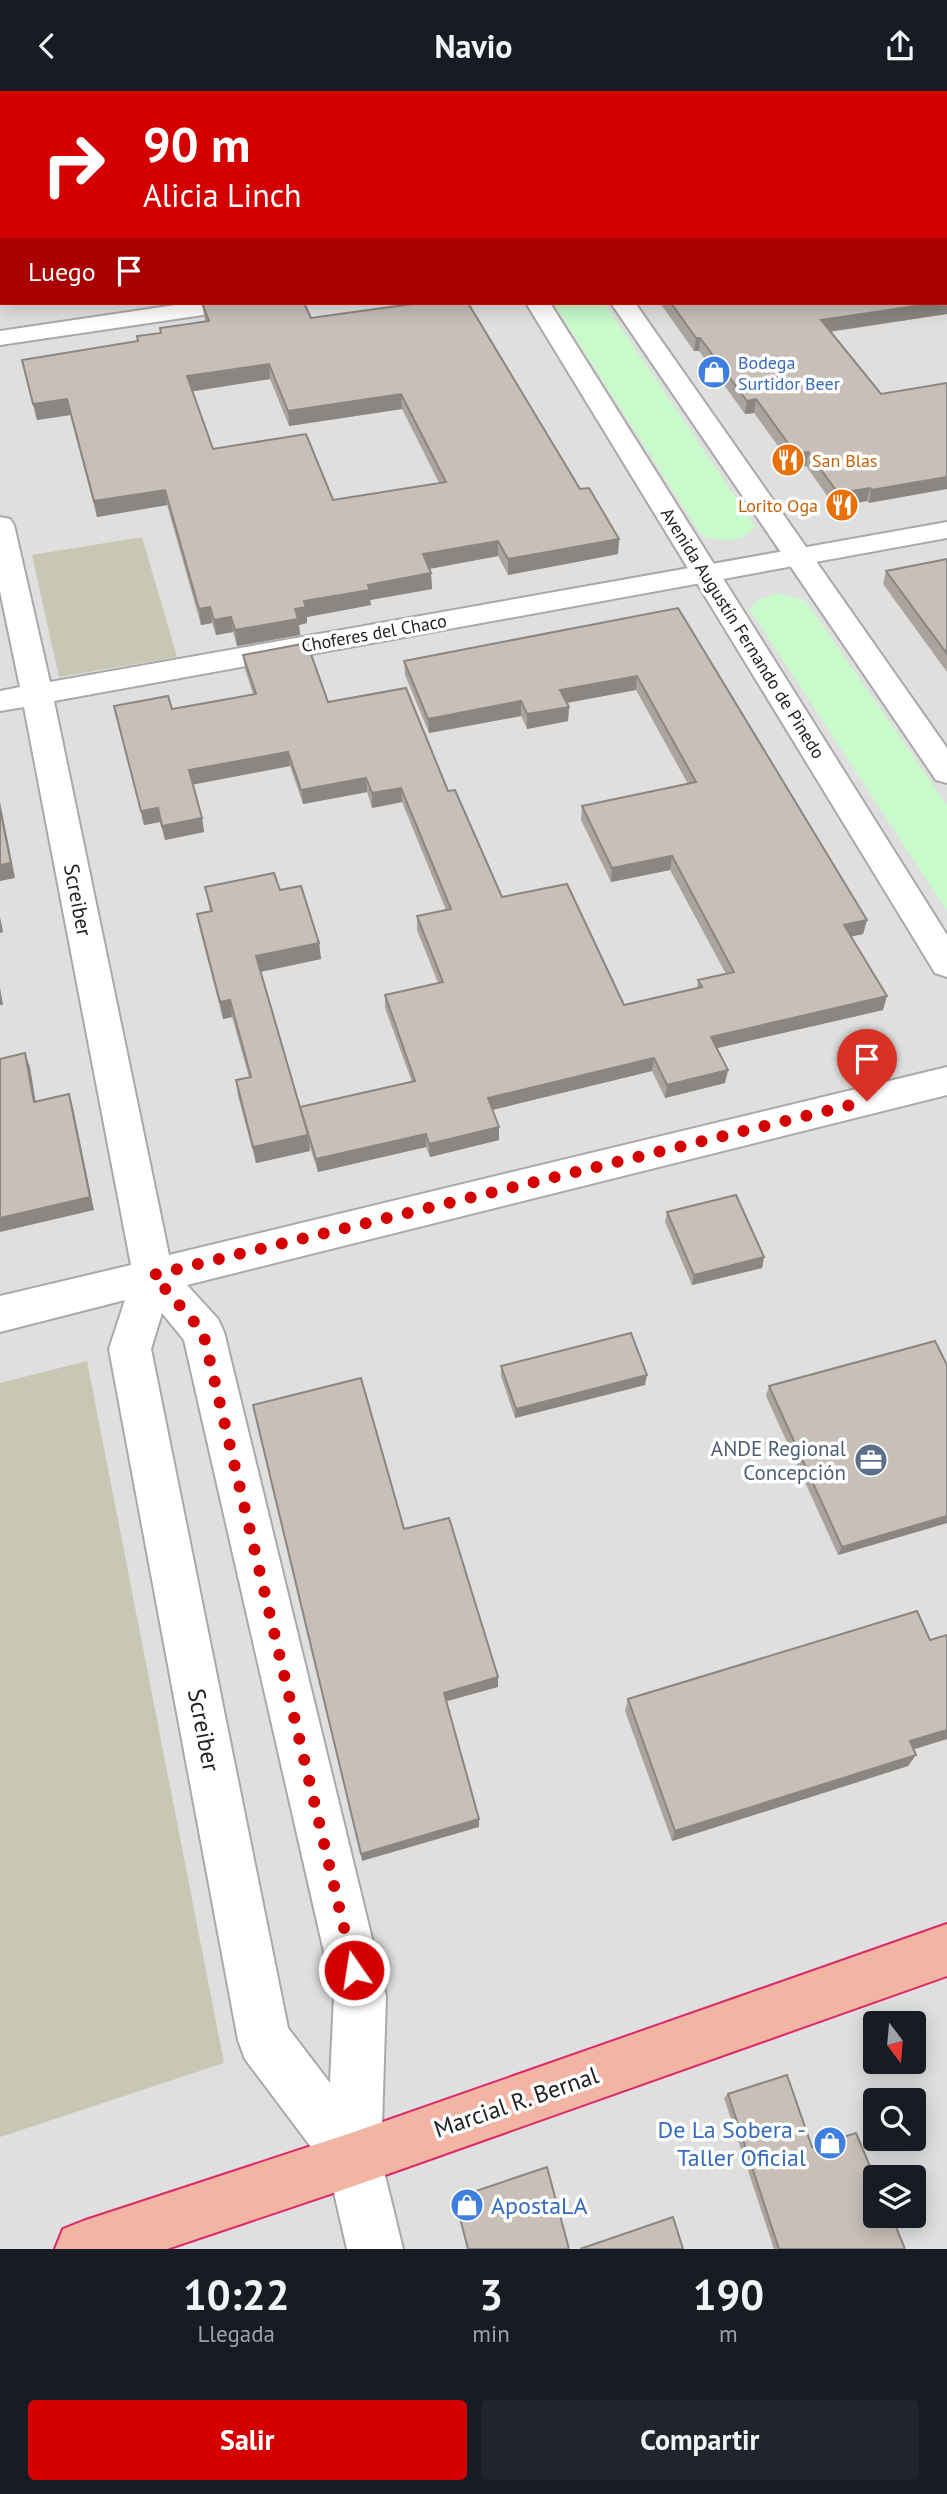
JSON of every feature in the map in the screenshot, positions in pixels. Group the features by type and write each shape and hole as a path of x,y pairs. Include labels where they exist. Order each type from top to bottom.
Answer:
{"highway":[{"name":"Marcial R. Bernal","path":"83,2249 354,2159 947,1950"}],"street":[{"path":"0,338 223,305"},
{"name":"Avenida Augustín Fernando de Pinedo","path":"539,305 947,964"},
{"path":"624,305 947,772"},
{"name":"Screiber","path":"0,525 37,694 153,1275 131,1349 264,2040 354,2159"},
{"name":"Choferes del Chaco","path":"0,701 947,530"},
{"path":"0,1314 947,1081"},
{"name":"Screiber","path":"153,1275 203,1332 360,1996 354,2159 375,2249"}],"shaded area":[{"path":"0,305 947,305 947,2249 0,2249"},
{"path":"142,537 177,657 59,677 32,555"},
{"path":"87,1361 224,2063 0,2137 0,1383"}],"green space":[{"path":"554,305 605,305 755,526 737,539 702,536"},
{"path":"777,593 805,600 947,805 947,911 750,610 756,601"}],"building":[{"path":"203,305 305,305 311,318 405,305 469,305 580,489 589,488 619,539 508,559 498,541 423,554 431,573 368,585 370,590 304,601 306,607 295,609 298,619 235,630 231,617 214,620 210,607 199,609 165,490 94,501 67,399 33,404 22,360 138,341 137,336 161,333 160,328 209,321","holes":["269,364 288,411 401,394 446,482 333,500 306,434 213,449 187,376"]},
{"path":"672,305 922,305 821,320 881,394 947,383 947,477 838,493 808,452 796,454 756,399 747,401 700,338 696,338"},
{"path":"947,559 947,654 886,571"},
{"path":"678,608 867,920 844,925 887,996 711,1037 728,1070 667,1085 654,1058 488,1098 499,1127 429,1144 426,1134 316,1159 300,1107 415,1081 385,995 443,982 417,916 451,909 401,788 372,793 366,778 301,790 288,752 189,770 202,818 162,826 158,808 141,811 114,706 168,696 172,709 256,694 243,655 307,643 328,702 406,688 448,791 455,790 502,897 567,884 624,1005 702,987 698,980 734,972 672,856 612,868 582,806 696,782 637,676 560,690 569,707 527,714 521,701 428,719 404,661"},
{"path":"0,809 11,863 0,865"},
{"path":"274,873 280,890 301,886 319,943 256,956 308,1135 253,1147 236,1080 251,1077 230,1000 220,1002 197,914 212,911 205,887"},
{"path":"25,1053 34,1102 69,1094 90,1197 0,1218 0,1059"},
{"path":"736,1195 764,1257 694,1275 667,1212"},
{"path":"631,1333 647,1375 516,1409 501,1366"},
{"name":"ANDE Regional Concepción","path":"935,1341 947,1365 947,1516 842,1547 769,1386"},
{"path":"361,1378 404,1529 449,1518 498,1677 444,1693 479,1819 361,1854 253,1405"},
{"path":"917,1611 930,1640 947,1635 947,1730 910,1741 916,1755 675,1831 628,1699"},
{"path":"787,2075 812,2147 856,2133 870,2165 863,2165 863,2228 896,2228 905,2249 779,2249 728,2094"},
{"path":"547,2167 569,2249 468,2249 459,2214 473,2192"},
{"path":"673,2217 683,2249 580,2249"}],"place":[{"name":"Bodega Surtidor Beer","path":"714,372"},
{"name":"San Blas","path":"788,460"},
{"name":"Lorito Oga","path":"842,505"},
{"name":"ANDE Regional Concepción","path":"871,1460"},
{"name":"De La Sobera - Taller Oficial","path":"830,2143"},
{"name":"ApostaLA","path":"467,2205"}],"route":[{"path":"354,1970 203,1332 153,1275 867,1101"}]}
